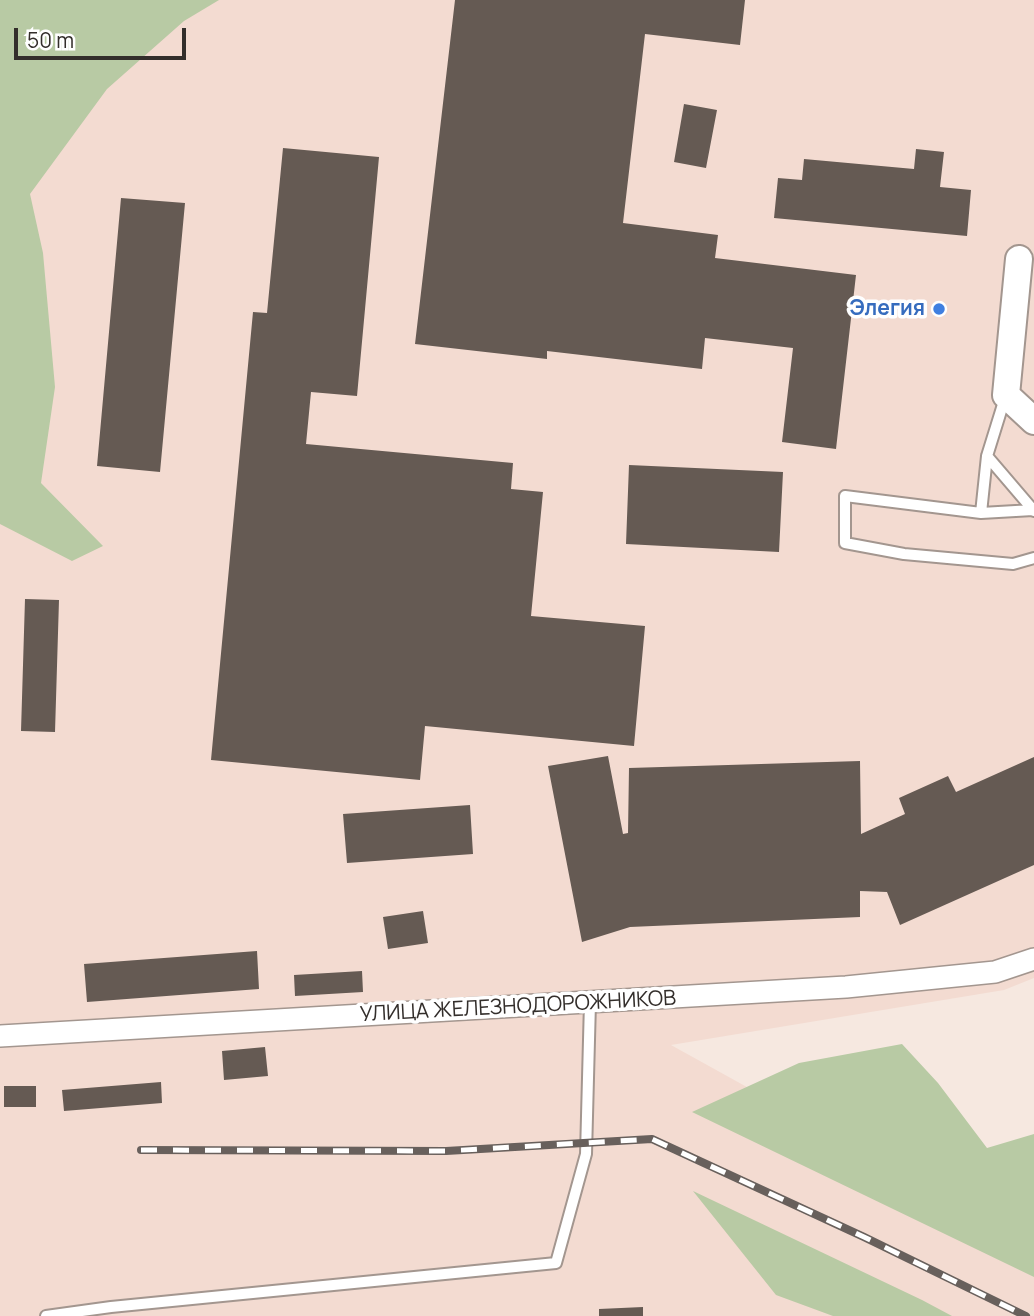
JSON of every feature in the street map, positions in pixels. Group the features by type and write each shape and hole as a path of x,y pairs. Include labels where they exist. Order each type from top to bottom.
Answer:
{"street":[{"path":"1019,259 1006,395 1034,421"},
{"name":"УЛИЦА ЖЕЛЕЗНОДОРОЖНИКОВ","path":"0,1036 846,988 995,972 1034,959"}],"lane":[{"path":"981,513 987,456 1006,395"},
{"path":"987,456 1033,510"},
{"path":"1033,510 981,513 845,496 845,543 904,554 1013,564 1034,558"},
{"path":"46,1316 111,1307 556,1263 586,1154 590,1002"}],"shaded area":[{"path":"109,0 1034,0 1034,978 1004,990 671,1045 1034,1246 1034,1316 0,1316 0,158"}],"green space":[{"path":"0,0 219,0 184,21 107,89 30,194 43,253 55,387 41,483 103,546 72,561 0,524"},
{"path":"902,1044 938,1083 987,1148 1034,1134 1034,1277 692,1112 799,1063"},
{"path":"693,1191 952,1316 833,1316 776,1295"}],"building":[{"path":"455,0 745,0 740,45 645,34 623,223 718,235 715,258 856,275 836,449 782,442 793,348 705,338 702,369 547,351 547,359 415,344"},
{"path":"684,104 717,110 706,168 674,162"},
{"path":"283,148 379,157 357,396 311,392 306,444 513,463 511,489 543,492 531,616 645,626 634,746 425,726 420,780 211,760 253,312 267,313"},
{"path":"916,149 944,152 940,187 971,190 967,236 774,218 778,178 802,180 804,159 914,169"},
{"path":"121,198 185,203 160,472 97,466"},
{"path":"629,465 783,472 779,552 626,544"},
{"path":"25,599 59,600 55,732 21,731"},
{"path":"608,756 623,834 628,833 629,768 860,761 861,834 905,814 899,798 948,776 956,792 1034,757 1034,865 900,925 887,892 860,891 860,917 630,927 582,942 548,766"},
{"path":"470,805 473,854 347,863 343,814"},
{"path":"423,911 428,943 388,949 383,917"},
{"path":"257,951 259,989 87,1002 84,964"},
{"path":"362,971 363,992 295,996 294,975"},
{"path":"265,1047 268,1076 224,1080 222,1051"},
{"path":"161,1082 162,1103 64,1111 62,1090"},
{"path":"4,1086 36,1086 36,1107 4,1107"},
{"path":"643,1307 643,1316 599,1316 599,1309"}],"railway":[{"path":"141,1150 446,1151 652,1139 864,1237 1026,1316"}],"place":[{"name":"Элегия","path":"939,309"}]}
